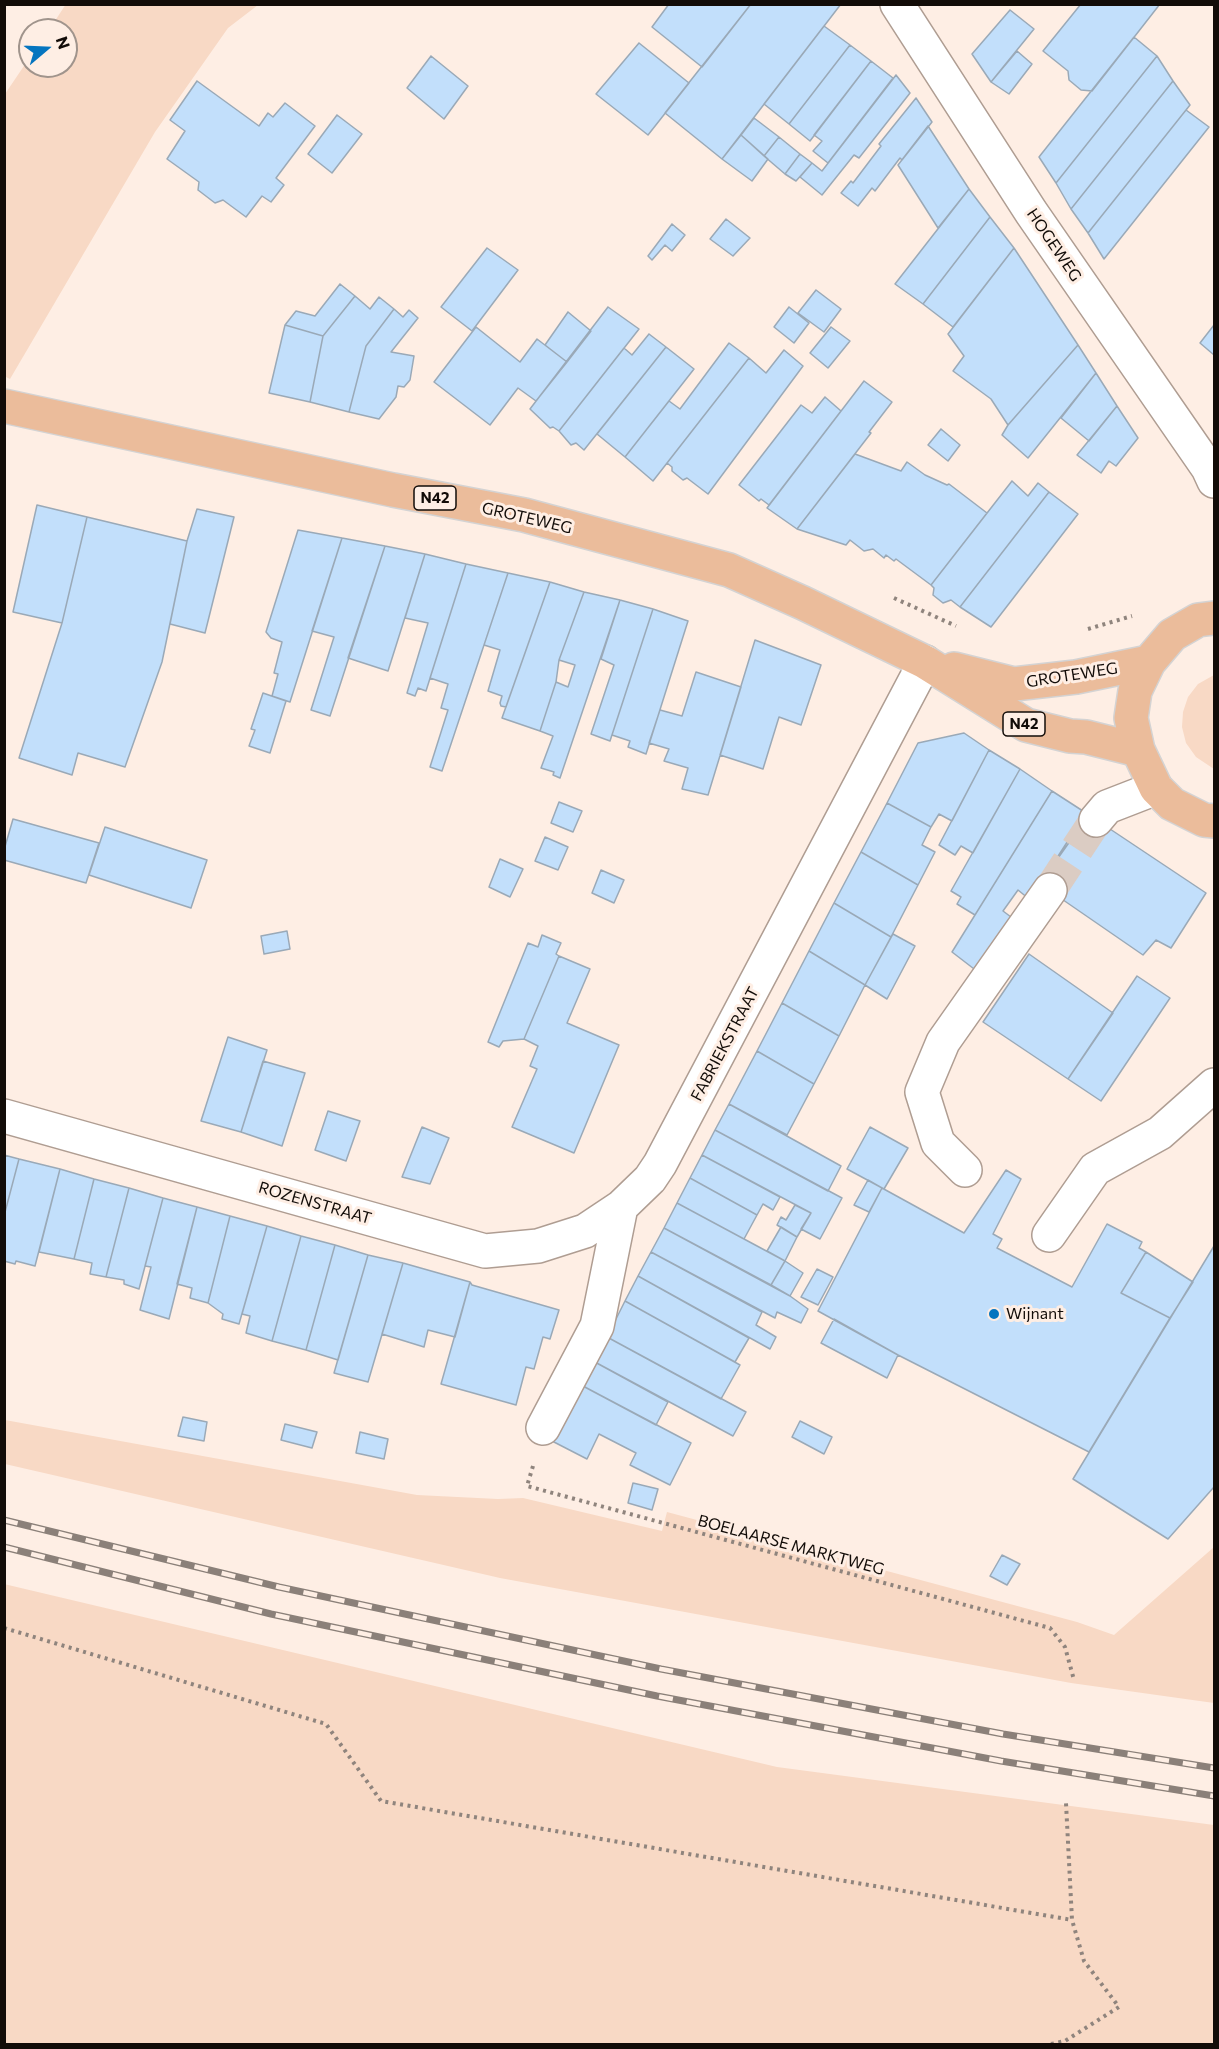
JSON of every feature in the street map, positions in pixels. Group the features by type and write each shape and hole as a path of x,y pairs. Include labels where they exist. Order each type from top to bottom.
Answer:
{"main road":[{"name":"GROTEWEG","path":"4,406 393,490 524,515 717,567 803,603 925,662 1026,725 1138,750"},
{"name":"GROTEWEG","path":"1206,619 1172,636 1149,662 1135,691 1131,718 1138,750 1156,788 1172,804 1204,820 1215,821"},
{"name":"GROTEWEG","path":"925,662 1014,684 1076,677 1149,662"}],"street":[{"name":"HOGEWEG","path":"897,4 1031,212 1215,481"},
{"name":"FABRIEKSTRAAT","path":"621,1206 650,1179 660,1164 925,662"},
{"path":"1096,820 1107,807 1156,788"},
{"path":"965,1170 938,1143 922,1092 944,1042 1050,890"},
{"path":"1049,1235 1095,1170 1160,1133 1215,1085"},
{"name":"ROZENSTRAAT","path":"4,1116 485,1251 538,1246 585,1231 621,1206"},
{"path":"543,1428 597,1326 621,1206"}],"path":[{"path":"887,596 961,629"},
{"path":"1084,631 1163,607 1206,619"},
{"name":"BOELAARSE MARKTWEG","path":"543,1428 527,1486 1050,1628 1065,1647 1074,1680"},
{"path":"4,1628 326,1724 381,1801 1072,1920"},
{"path":"1051,2044 1065,2042 1119,2007 1084,1961 1072,1920 1066,1803"}],"shaded area":[{"path":"66,4 258,5 228,28 155,132 10,379 4,376 5,94 18,75 18,78 78,78 78,18 57,18"},
{"path":"1214,675 1214,769 1196,757 1186,743 1182,727 1183,712 1188,697 1198,684"},
{"path":"5,1420 417,1495 523,1498 662,1531 667,1512 1077,1622 1114,1635 1214,1547 1214,1703 1071,1683 500,1578 5,1464"},
{"path":"4,1584 777,1767 1214,1825 1214,2044 5,2044"}],"building":[{"path":"669,4 751,4 702,67 652,27"},
{"path":"751,4 841,4 722,159 665,113"},
{"path":"1081,4 1160,4 1092,91 1081,90 1069,80 1068,71 1043,51"},
{"path":"1010,10 1034,29 991,82 972,54"},
{"path":"824,26 850,45 789,124 764,104"},
{"path":"1134,37 1157,56 1056,183 1039,157"},
{"path":"639,43 689,83 648,135 596,94"},
{"path":"850,45 871,61 810,141 789,124"},
{"path":"1017,51 1032,64 1009,94 991,82"},
{"path":"431,56 468,86 444,119 407,88"},
{"path":"1157,56 1173,81 1071,209 1056,183"},
{"path":"871,61 893,78 828,163 813,151 822,141 814,135"},
{"path":"896,75 910,93 859,158 854,155 822,195 800,177 812,163 822,171"},
{"path":"197,81 259,126 268,113 273,117 285,103 315,126 276,178 284,185 271,202 262,196 246,217 223,200 215,203 198,190 199,182 167,159 185,131 170,120"},
{"path":"1173,81 1190,105 1088,233 1071,209"},
{"path":"916,98 932,122 875,191 872,188 858,206 841,193 851,181 853,183 881,146 879,144"},
{"path":"1186,110 1209,127 1104,259 1088,233"},
{"path":"337,115 362,134 332,173 308,154"},
{"path":"754,118 779,137 764,156 741,135"},
{"path":"928,126 969,189 938,228 898,165"},
{"path":"741,135 768,159 752,181 722,159"},
{"path":"779,137 800,154 785,174 764,156"},
{"path":"800,154 812,163 796,181 785,174"},
{"path":"969,189 990,217 923,304 895,284"},
{"path":"990,217 1014,248 953,327 923,304"},
{"path":"726,219 750,238 733,256 710,239"},
{"path":"672,224 685,235 672,251 665,245 652,260 648,256"},
{"path":"487,248 518,270 472,331 441,307"},
{"path":"1014,248 1078,345 1008,425 991,399 953,371 964,356 948,334"},
{"path":"340,284 355,296 323,336 285,325 296,311 315,316"},
{"path":"816,290 841,309 824,332 798,313"},
{"path":"355,296 370,309 379,297 394,309 366,346 349,412 310,402 323,336"},
{"path":"608,307 639,329 559,431 553,427 550,428 530,409"},
{"path":"789,307 809,323 794,343 774,327"},
{"path":"394,309 403,317 409,310 418,318 391,352 414,356 410,380 404,387 398,386 396,397 379,419 349,412 366,346"},
{"path":"568,312 591,331 567,362 545,345"},
{"path":"285,325 323,336 310,402 269,393"},
{"path":"1214,325 1214,355 1200,343"},
{"path":"476,327 520,362 537,339 567,362 536,401 518,388 490,425 434,382"},
{"path":"831,327 850,341 828,368 810,353"},
{"path":"649,334 666,347 584,450 576,443 571,445 559,431 624,348 632,355"},
{"path":"729,343 749,358 653,481 625,457 669,401 680,409"},
{"path":"1078,345 1096,373 1028,458 1002,435 1008,425"},
{"path":"666,347 694,369 625,457 597,434"},
{"path":"784,350 803,366 708,494 687,478 683,480 672,471 672,467 667,463 749,358 766,373"},
{"path":"1096,373 1117,406 1089,441 1061,418"},
{"path":"864,381 892,402 797,529 767,508"},
{"path":"825,397 841,411 769,505 761,499 759,501 739,485 801,405 812,413"},
{"path":"1117,406 1138,438 1116,466 1109,461 1101,473 1077,455"},
{"path":"941,429 960,445 948,461 928,445"},
{"path":"855,454 901,471 907,462 925,475 949,484 987,513 931,585 896,559 894,561 886,555 884,558 873,549 864,551 850,540 846,545 797,529"},
{"path":"1012,481 1028,496 1038,483 1049,492 960,607 951,600 943,603 933,595 934,588 931,585"},
{"path":"1049,492 1078,514 991,627 960,607"},
{"path":"37,505 87,517 62,623 13,612"},
{"path":"197,509 234,517 205,633 170,624 187,541"},
{"path":"87,517 187,541 162,662 125,767 78,753 72,775 19,758 62,623"},
{"path":"298,530 342,538 290,702 272,696 278,674 274,673 282,642 271,638 266,632"},
{"path":"342,538 385,546 330,716 311,710 334,637 312,631"},
{"path":"385,546 425,554 388,671 348,658"},
{"path":"425,554 466,564 426,691 418,688 415,696 407,693 428,623 405,618"},
{"path":"466,564 508,573 442,771 430,767 448,710 441,708 448,684 430,678"},
{"path":"508,573 550,582 506,707 501,706 502,696 488,691 500,650 484,645"},
{"path":"550,582 584,592 559,660 556,682 540,731 502,718"},
{"path":"584,592 620,600 560,778 553,775 554,772 541,768 553,736 540,731 556,682 568,687 575,665 559,660"},
{"path":"620,600 653,609 610,741 591,734 614,665 601,659"},
{"path":"653,609 688,621 646,754 628,747 630,741 612,735"},
{"path":"755,640 821,665 801,725 779,717 763,769 720,755"},
{"path":"696,672 741,687 708,795 682,789 688,768 664,761 669,749 649,743 660,710 682,716"},
{"path":"263,693 286,701 270,753 249,746 255,730 251,729"},
{"path":"964,733 989,750 952,821 939,814 931,827 887,803 918,743"},
{"path":"989,750 1020,769 973,853 961,846 955,855 939,845"},
{"path":"1020,769 1052,791 975,915 957,904 961,897 951,891"},
{"path":"1052,791 1086,813 1068,844 1029,899 1018,890 1003,911 1015,920 978,972 952,952"},
{"path":"559,802 582,811 573,832 551,823"},
{"path":"887,803 931,827 922,845 935,852 918,885 861,852"},
{"path":"1086,813 1206,893 1171,948 1156,940 1143,955 1040,884"},
{"path":"13,819 99,843 86,883 4,860 4,850"},
{"path":"105,827 207,860 191,908 89,875"},
{"path":"545,837 568,847 558,870 535,861"},
{"path":"861,852 918,885 891,937 834,903"},
{"path":"500,859 523,869 510,897 489,887"},
{"path":"601,870 624,880 614,903 592,893"},
{"path":"834,903 891,937 865,985 809,951"},
{"path":"287,931 290,949 264,954 261,936"},
{"path":"893,934 915,946 887,999 865,985"},
{"path":"542,935 561,943 556,954 559,956 524,1039 503,1041 499,1047 488,1042 528,943 538,947"},
{"path":"809,951 865,985 839,1036 782,1003"},
{"path":"1029,954 1113,1013 1068,1079 983,1022"},
{"path":"559,956 590,969 567,1023 619,1045 574,1153 512,1127 537,1069 530,1066 538,1046 524,1039"},
{"path":"1137,976 1170,998 1101,1101 1068,1079"},
{"path":"782,1003 839,1036 814,1084 757,1051"},
{"path":"228,1037 267,1050 241,1132 201,1121"},
{"path":"757,1051 814,1084 787,1135 729,1104"},
{"path":"263,1061 305,1073 282,1146 241,1132"},
{"path":"729,1104 841,1166 828,1191 715,1130"},
{"path":"328,1111 360,1121 346,1161 315,1150"},
{"path":"422,1127 449,1138 430,1184 402,1177"},
{"path":"870,1127 908,1148 884,1189 847,1169"},
{"path":"715,1130 842,1198 820,1239 801,1229 811,1213 702,1155"},
{"path":"4,1155 19,1159 4,1216"},
{"path":"702,1155 780,1197 773,1210 763,1204 757,1215 690,1178"},
{"path":"19,1159 60,1169 35,1266 16,1261 15,1264 4,1261 4,1216"},
{"path":"60,1169 94,1179 74,1259 39,1252"},
{"name":"Wijnant","path":"1006,1170 1021,1179 993,1234 1002,1239 997,1248 1072,1287 1107,1224 1142,1242 1139,1248 1146,1252 1121,1293 1170,1318 1089,1452 898,1355 818,1311 882,1188 964,1233"},
{"path":"690,1178 757,1215 744,1239 677,1203"},
{"path":"94,1179 129,1188 106,1277 90,1274 92,1263 74,1259"},
{"path":"868,1180 882,1188 869,1212 854,1205"},
{"path":"129,1188 163,1198 139,1289 124,1284 124,1280 106,1277"},
{"path":"163,1198 197,1207 169,1319 140,1310 151,1267 145,1266"},
{"path":"677,1203 785,1261 771,1285 664,1228"},
{"path":"795,1205 811,1213 797,1237 777,1225 781,1217 786,1220"},
{"path":"197,1207 230,1216 208,1303 190,1298 192,1288 177,1284"},
{"path":"230,1216 267,1226 239,1324 222,1319 223,1314 208,1303"},
{"path":"267,1226 301,1236 272,1341 246,1333 250,1316 242,1314"},
{"path":"781,1227 797,1237 785,1261 767,1251"},
{"path":"664,1228 790,1296 808,1309 801,1323 777,1312 775,1318 651,1252"},
{"path":"301,1236 335,1245 306,1350 272,1341"},
{"path":"335,1245 368,1255 338,1360 306,1350"},
{"path":"1214,1246 1214,1487 1168,1539 1073,1479"},
{"path":"651,1252 762,1312 756,1325 776,1337 770,1349 638,1276"},
{"path":"1146,1252 1193,1282 1170,1318 1121,1293"},
{"path":"368,1255 403,1263 368,1382 334,1373"},
{"path":"785,1261 803,1273 790,1296 771,1285"},
{"path":"403,1263 470,1282 455,1337 428,1330 424,1347 382,1334"},
{"path":"817,1269 833,1277 818,1305 801,1297"},
{"path":"638,1276 749,1338 735,1362 625,1301"},
{"path":"470,1282 472,1285 559,1310 550,1339 543,1337 534,1369 526,1367 516,1405 441,1384"},
{"path":"625,1301 740,1365 721,1399 607,1337"},
{"path":"834,1319 898,1355 887,1378 821,1343"},
{"path":"607,1337 746,1412 733,1436 593,1361"},
{"path":"593,1361 668,1402 656,1425 581,1385"},
{"path":"581,1385 691,1443 670,1485 630,1465 636,1453 599,1434 587,1459 552,1441"},
{"path":"183,1417 207,1422 204,1441 178,1436"},
{"path":"800,1421 832,1437 824,1454 792,1437"},
{"path":"285,1424 317,1432 312,1448 281,1440"},
{"path":"360,1432 388,1439 384,1459 356,1453"},
{"path":"633,1483 658,1489 652,1510 628,1503"},
{"path":"1002,1555 1020,1564 1007,1585 990,1576"}],"tunnel":[{"path":"1050,890 1096,820"}],"railway":[{"path":"4,1520 279,1587 661,1669 1003,1734 1214,1768"},
{"path":"4,1547 271,1614 657,1696 1001,1761 1214,1796"}],"place":[{"name":"Wijnant","path":"994,1314"}]}
